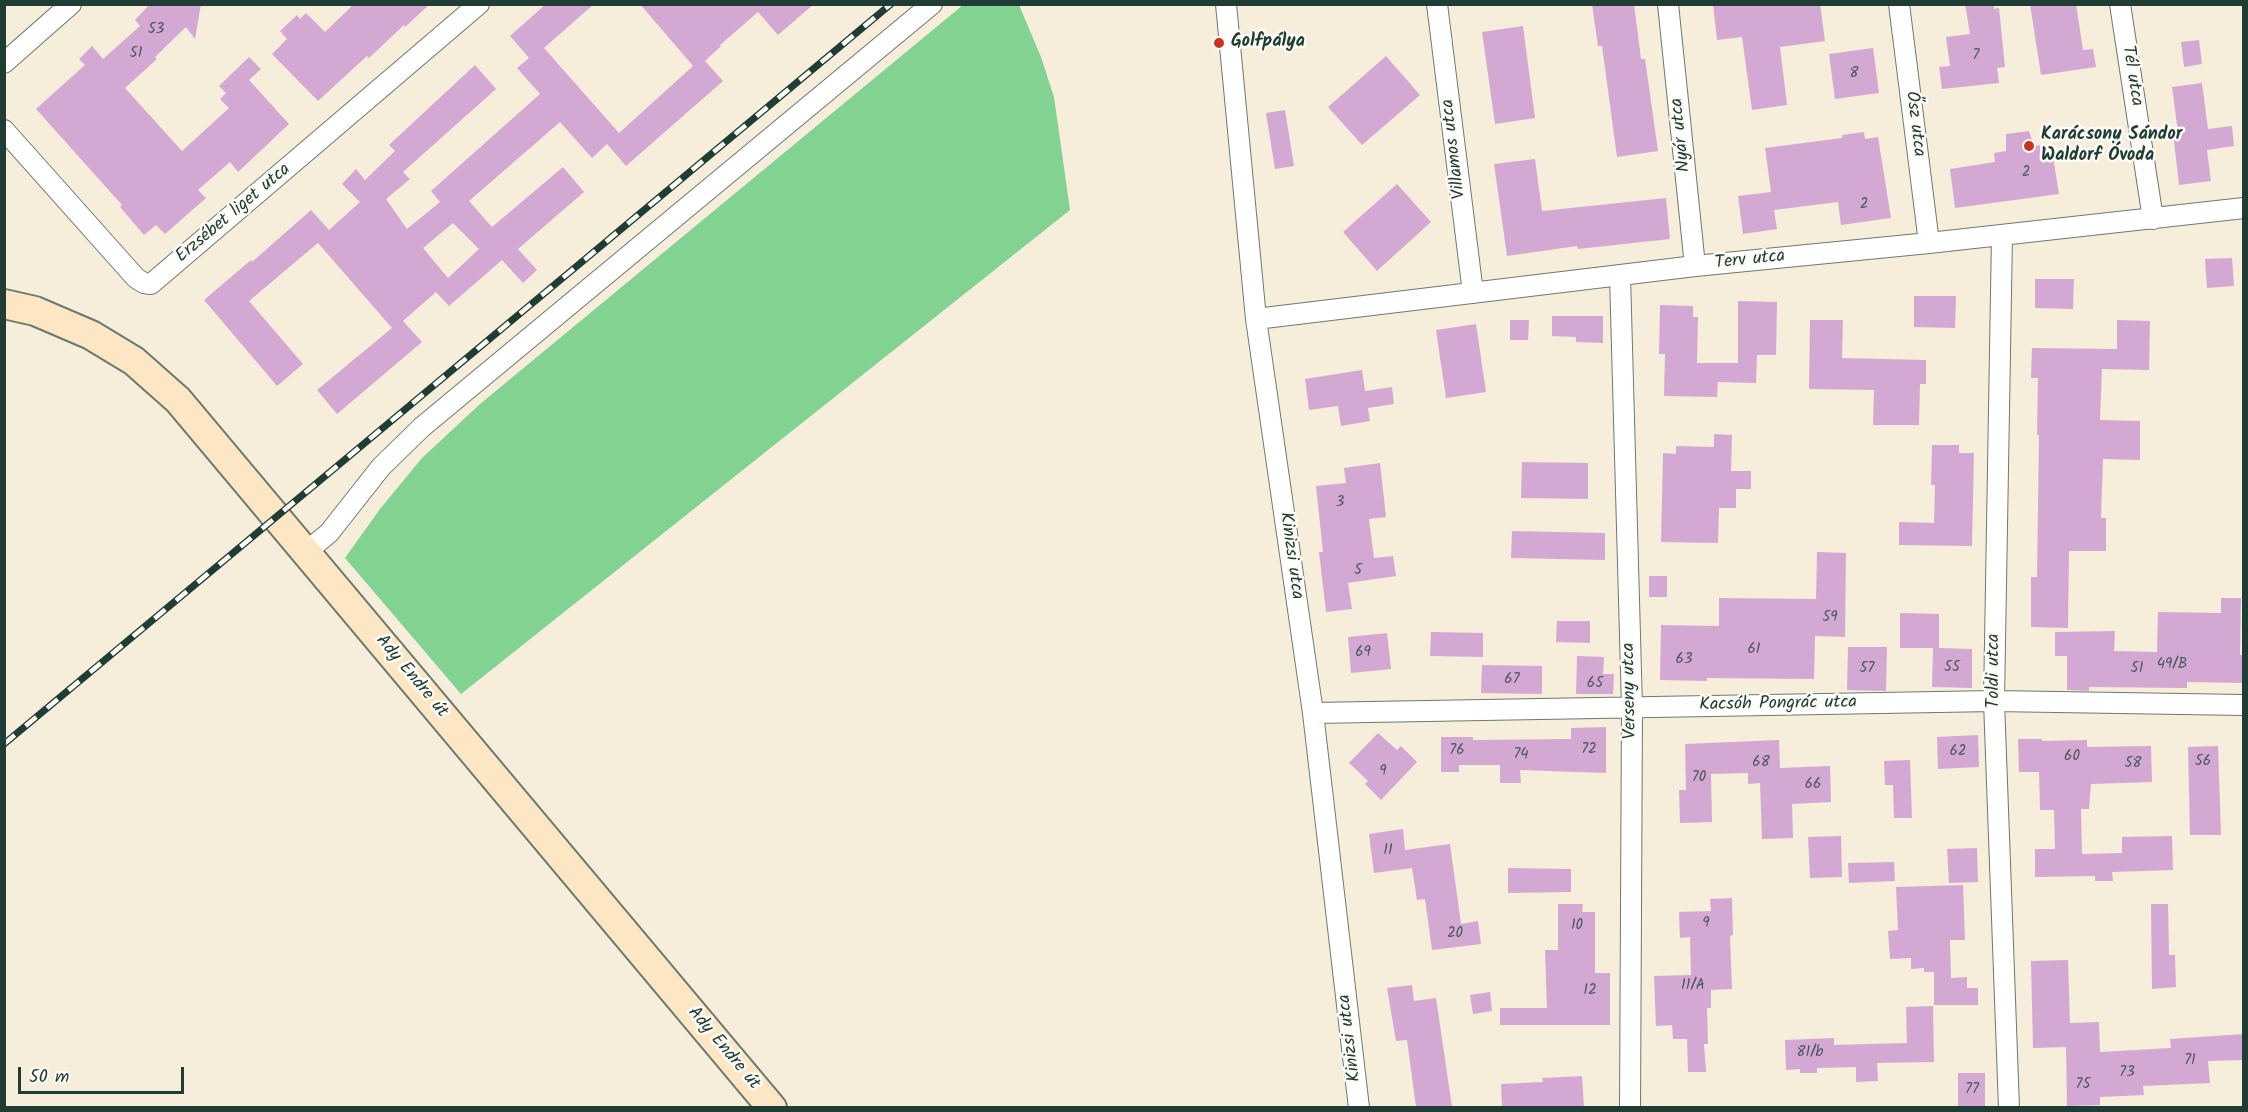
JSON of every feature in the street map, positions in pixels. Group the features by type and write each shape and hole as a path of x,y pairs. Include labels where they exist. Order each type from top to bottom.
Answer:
{"street":[{"path":"4,63 71,4"},
{"name":"Erzsébet liget utca","path":"4,130 136,278 144,284 151,284 479,4"},
{"path":"306,552 329,533 381,467 422,427 932,4"},
{"name":"Kinizsi utca","path":"1226,4 1256,319 1313,713 1359,1107"},
{"name":"Villamos utca","path":"1437,4 1473,293"},
{"name":"Nyár utca","path":"1668,4 1695,266"},
{"name":"Ősz utca","path":"1899,4 1929,243"},
{"name":"Tél utca","path":"2120,4 2153,219"},
{"name":"Terv utca","path":"1256,319 1695,266 2244,208"},
{"name":"Toldi utca","path":"2002,235 1994,701 2009,1107"},
{"name":"Verseny utca","path":"1620,275 1632,708 1630,1107"},
{"name":"Ady Endre út","path":"4,304 34,311 77,328 134,361 178,400 772,1107"},
{"name":"Kacsóh Pongrác utca","path":"1313,713 1994,701 2244,705"}],"green space":[{"path":"963,5 1019,5 1041,57 1054,97 1070,210 461,694 345,558 380,509 422,458 480,404"}],"building":[{"path":"150,4 201,4 195,39 186,27 155,57 157,59 125,88 182,151 229,108 220,99 226,93 219,86 249,57 261,69 249,80 289,124 238,172 230,162 198,190 206,198 165,234 156,225 144,235 120,207 122,205 36,109 85,65 79,59 92,46 103,59 140,26 135,20"},
{"path":"354,4 430,4 369,58 367,56 318,101 272,54 287,39 280,31 297,15 300,19 306,13 325,32"},
{"path":"546,4 594,4 544,48 619,133 693,66 640,4 814,4 778,35 758,12 705,61 723,81 626,166 607,144 592,158 560,122 469,201 492,227 563,167 584,192 518,249 537,270 523,283 502,260 449,306 436,292 403,321 422,342 337,414 317,390 392,328 318,243 249,301 303,364 277,386 204,300 251,260 252,262 311,210 329,230 360,202 342,184 356,169 365,180 395,151 389,145 475,65 496,89 403,172 410,179 386,199 407,229 440,202 431,191 540,94 517,68 529,58 510,36","holes":["453,223 479,249 448,278 423,248"]},
{"path":"1592,4 1634,4 1641,59 1645,59 1658,151 1617,157 1602,46 1598,46"},
{"path":"1713,4 1820,4 1825,41 1780,47 1787,105 1752,110 1742,37 1717,40"},
{"path":"1965,4 1994,4 1994,9 1999,8 2005,67 1997,68 1999,83 1942,89 1939,67 1950,66 1946,37 1970,34"},
{"path":"2030,4 2076,4 2083,50 2093,49 2096,67 2041,75"},
{"path":"1523,26 1535,118 1495,124 1482,32"},
{"path":"2199,40 2202,64 2184,67 2181,42"},
{"path":"1873,48 1879,93 1835,99 1829,54"},
{"path":"1386,56 1420,95 1362,145 1328,107"},
{"path":"2202,83 2208,129 2232,126 2234,146 2207,150 2211,181 2179,185 2173,133 2178,132 2172,87"},
{"path":"1285,110 1294,166 1275,169 1266,113"},
{"path":"2029,131 2034,146 2051,144 2059,194 1955,208 1950,169 1995,162 1994,153 2006,151 2006,134"},
{"path":"1864,132 1865,139 1878,137 1891,218 1841,225 1838,202 1774,210 1777,229 1743,234 1738,196 1771,192 1765,148 1842,138 1842,135"},
{"path":"1535,159 1542,211 1666,198 1670,239 1578,249 1577,246 1507,256 1494,164"},
{"path":"1397,184 1431,222 1377,271 1343,232"},
{"path":"2232,258 2234,286 2207,288 2205,259"},
{"path":"2035,279 2074,279 2073,309 2035,308"},
{"path":"1914,296 1956,296 1955,328 1914,327"},
{"path":"1738,301 1777,302 1776,355 1757,355 1756,383 1718,382 1717,397 1664,396 1665,354 1659,354 1660,305 1693,306 1693,317 1698,317 1697,363 1738,363"},
{"path":"1552,316 1603,316 1603,343 1576,342 1576,337 1552,336"},
{"path":"1510,320 1529,320 1528,340 1510,340"},
{"path":"1810,320 1843,320 1842,358 1926,360 1926,384 1920,384 1919,425 1873,425 1874,390 1809,389"},
{"path":"2117,320 2150,321 2149,370 2102,369 2100,420 2140,421 2140,460 2103,459 2101,518 2106,518 2106,551 2069,551 2068,628 2031,627 2031,577 2037,577 2039,435 2037,435 2038,378 2031,378 2032,348 2117,349"},
{"path":"1476,324 1486,392 1446,398 1436,330"},
{"path":"1362,370 1365,391 1392,387 1394,404 1368,408 1370,421 1341,426 1338,406 1309,410 1305,379"},
{"path":"1714,434 1732,435 1731,471 1751,471 1751,489 1736,489 1736,508 1719,508 1718,543 1661,542 1663,453 1676,454 1676,446 1714,447"},
{"path":"1932,445 1959,445 1959,453 1974,453 1972,546 1899,545 1899,522 1934,523 1935,485 1931,485"},
{"path":"1522,462 1588,463 1588,499 1521,498"},
{"path":"1380,463 1386,517 1369,519 1374,558 1393,556 1396,576 1348,583 1352,609 1326,612 1319,552 1323,552 1316,486 1346,483 1344,468"},
{"path":"1512,531 1605,533 1605,560 1511,558"},
{"path":"1817,552 1846,553 1845,637 1815,636 1814,679 1660,680 1661,625 1719,626 1719,598 1816,599"},
{"path":"1649,576 1667,576 1667,597 1649,597"},
{"path":"2221,598 2241,598 2240,655 2244,655 2244,683 2187,682 2187,688 2089,687 2089,691 2067,690 2067,656 2055,656 2055,632 2115,631 2114,651 2157,652 2158,612 2221,613"},
{"path":"1900,613 1939,614 1939,648 1972,649 1972,688 1932,687 1933,648 1900,648"},
{"path":"1557,621 1590,621 1590,643 1556,642"},
{"path":"1431,632 1483,633 1483,657 1430,656"},
{"path":"1387,633 1391,669 1351,673 1348,637"},
{"path":"1848,647 1887,647 1886,691 1847,690"},
{"path":"1577,656 1604,657 1603,674 1614,674 1613,694 1576,694"},
{"path":"1482,665 1542,666 1542,694 1481,693"},
{"path":"1606,727 1606,773 1520,770 1521,783 1500,783 1500,765 1459,765 1459,772 1441,772 1441,737 1473,737 1473,740 1571,739 1571,728"},
{"path":"1378,733 1397,750 1401,746 1417,762 1381,800 1365,784 1368,781 1349,763"},
{"path":"1978,735 1979,767 1938,769 1937,737"},
{"path":"2018,739 2087,740 2087,747 2151,746 2152,782 2091,784 2089,809 2081,809 2082,854 2122,853 2122,837 2172,836 2173,870 2112,872 2113,881 2095,881 2095,876 2035,877 2035,849 2055,849 2054,810 2040,810 2039,772 2019,772"},
{"path":"1779,740 1780,768 1830,766 1831,802 1792,804 1793,838 1762,839 1760,783 1748,784 1748,773 1711,774 1712,822 1680,823 1679,790 1686,790 1685,744"},
{"path":"2218,746 2221,835 2190,835 2188,747"},
{"path":"1910,760 1912,818 1894,818 1893,785 1885,785 1884,761"},
{"path":"1403,829 1405,850 1450,844 1461,924 1478,921 1481,944 1432,950 1425,899 1417,900 1412,868 1374,873 1369,834"},
{"path":"1841,836 1842,877 1810,878 1808,837"},
{"path":"1977,848 1978,882 1949,883 1947,849"},
{"path":"1894,862 1895,881 1849,883 1848,863"},
{"path":"1508,868 1571,869 1571,892 1508,893"},
{"path":"1963,885 1965,940 1950,940 1951,978 1967,977 1967,988 1978,988 1978,1005 1934,1005 1934,972 1924,972 1924,968 1911,969 1911,958 1890,959 1888,931 1898,930 1896,887"},
{"path":"1732,898 1733,935 1730,936 1732,989 1711,990 1711,1008 1707,1008 1708,1044 1704,1044 1706,1072 1688,1072 1687,1039 1673,1039 1672,1025 1656,1026 1654,976 1691,975 1690,937 1680,938 1679,912 1711,911 1710,899"},
{"path":"1558,904 1583,904 1582,912 1595,912 1595,973 1610,973 1610,1025 1500,1025 1500,1008 1547,1008 1545,950 1558,950"},
{"path":"2151,904 2168,904 2169,955 2175,955 2176,987 2152,989"},
{"path":"2068,960 2070,1023 2099,1022 2100,1052 2171,1048 2170,1039 2244,1034 2244,1060 2208,1061 2210,1083 2143,1086 2144,1095 2100,1097 2100,1105 2067,1106 2066,1047 2033,1048 2031,961"},
{"path":"1412,985 1414,1001 1436,998 1452,1107 1416,1107 1407,1040 1396,1041 1387,988"},
{"path":"1490,992 1492,1011 1473,1014 1470,995"},
{"path":"1933,1006 1934,1062 1877,1063 1878,1081 1856,1082 1856,1067 1817,1068 1817,1073 1800,1073 1800,1069 1786,1070 1785,1040 1834,1038 1834,1045 1907,1043 1906,1007"},
{"path":"1958,1073 1985,1073 1985,1107 1958,1107"},
{"path":"1582,1076 1584,1107 1502,1107 1501,1084 1543,1082 1542,1078"}],"railway":[{"path":"4,744 891,4"}],"place":[{"name":"Golfpálya","path":"1219,43"},
{"name":"Karácsony Sándor Waldorf Óvoda","path":"2029,146"}]}
